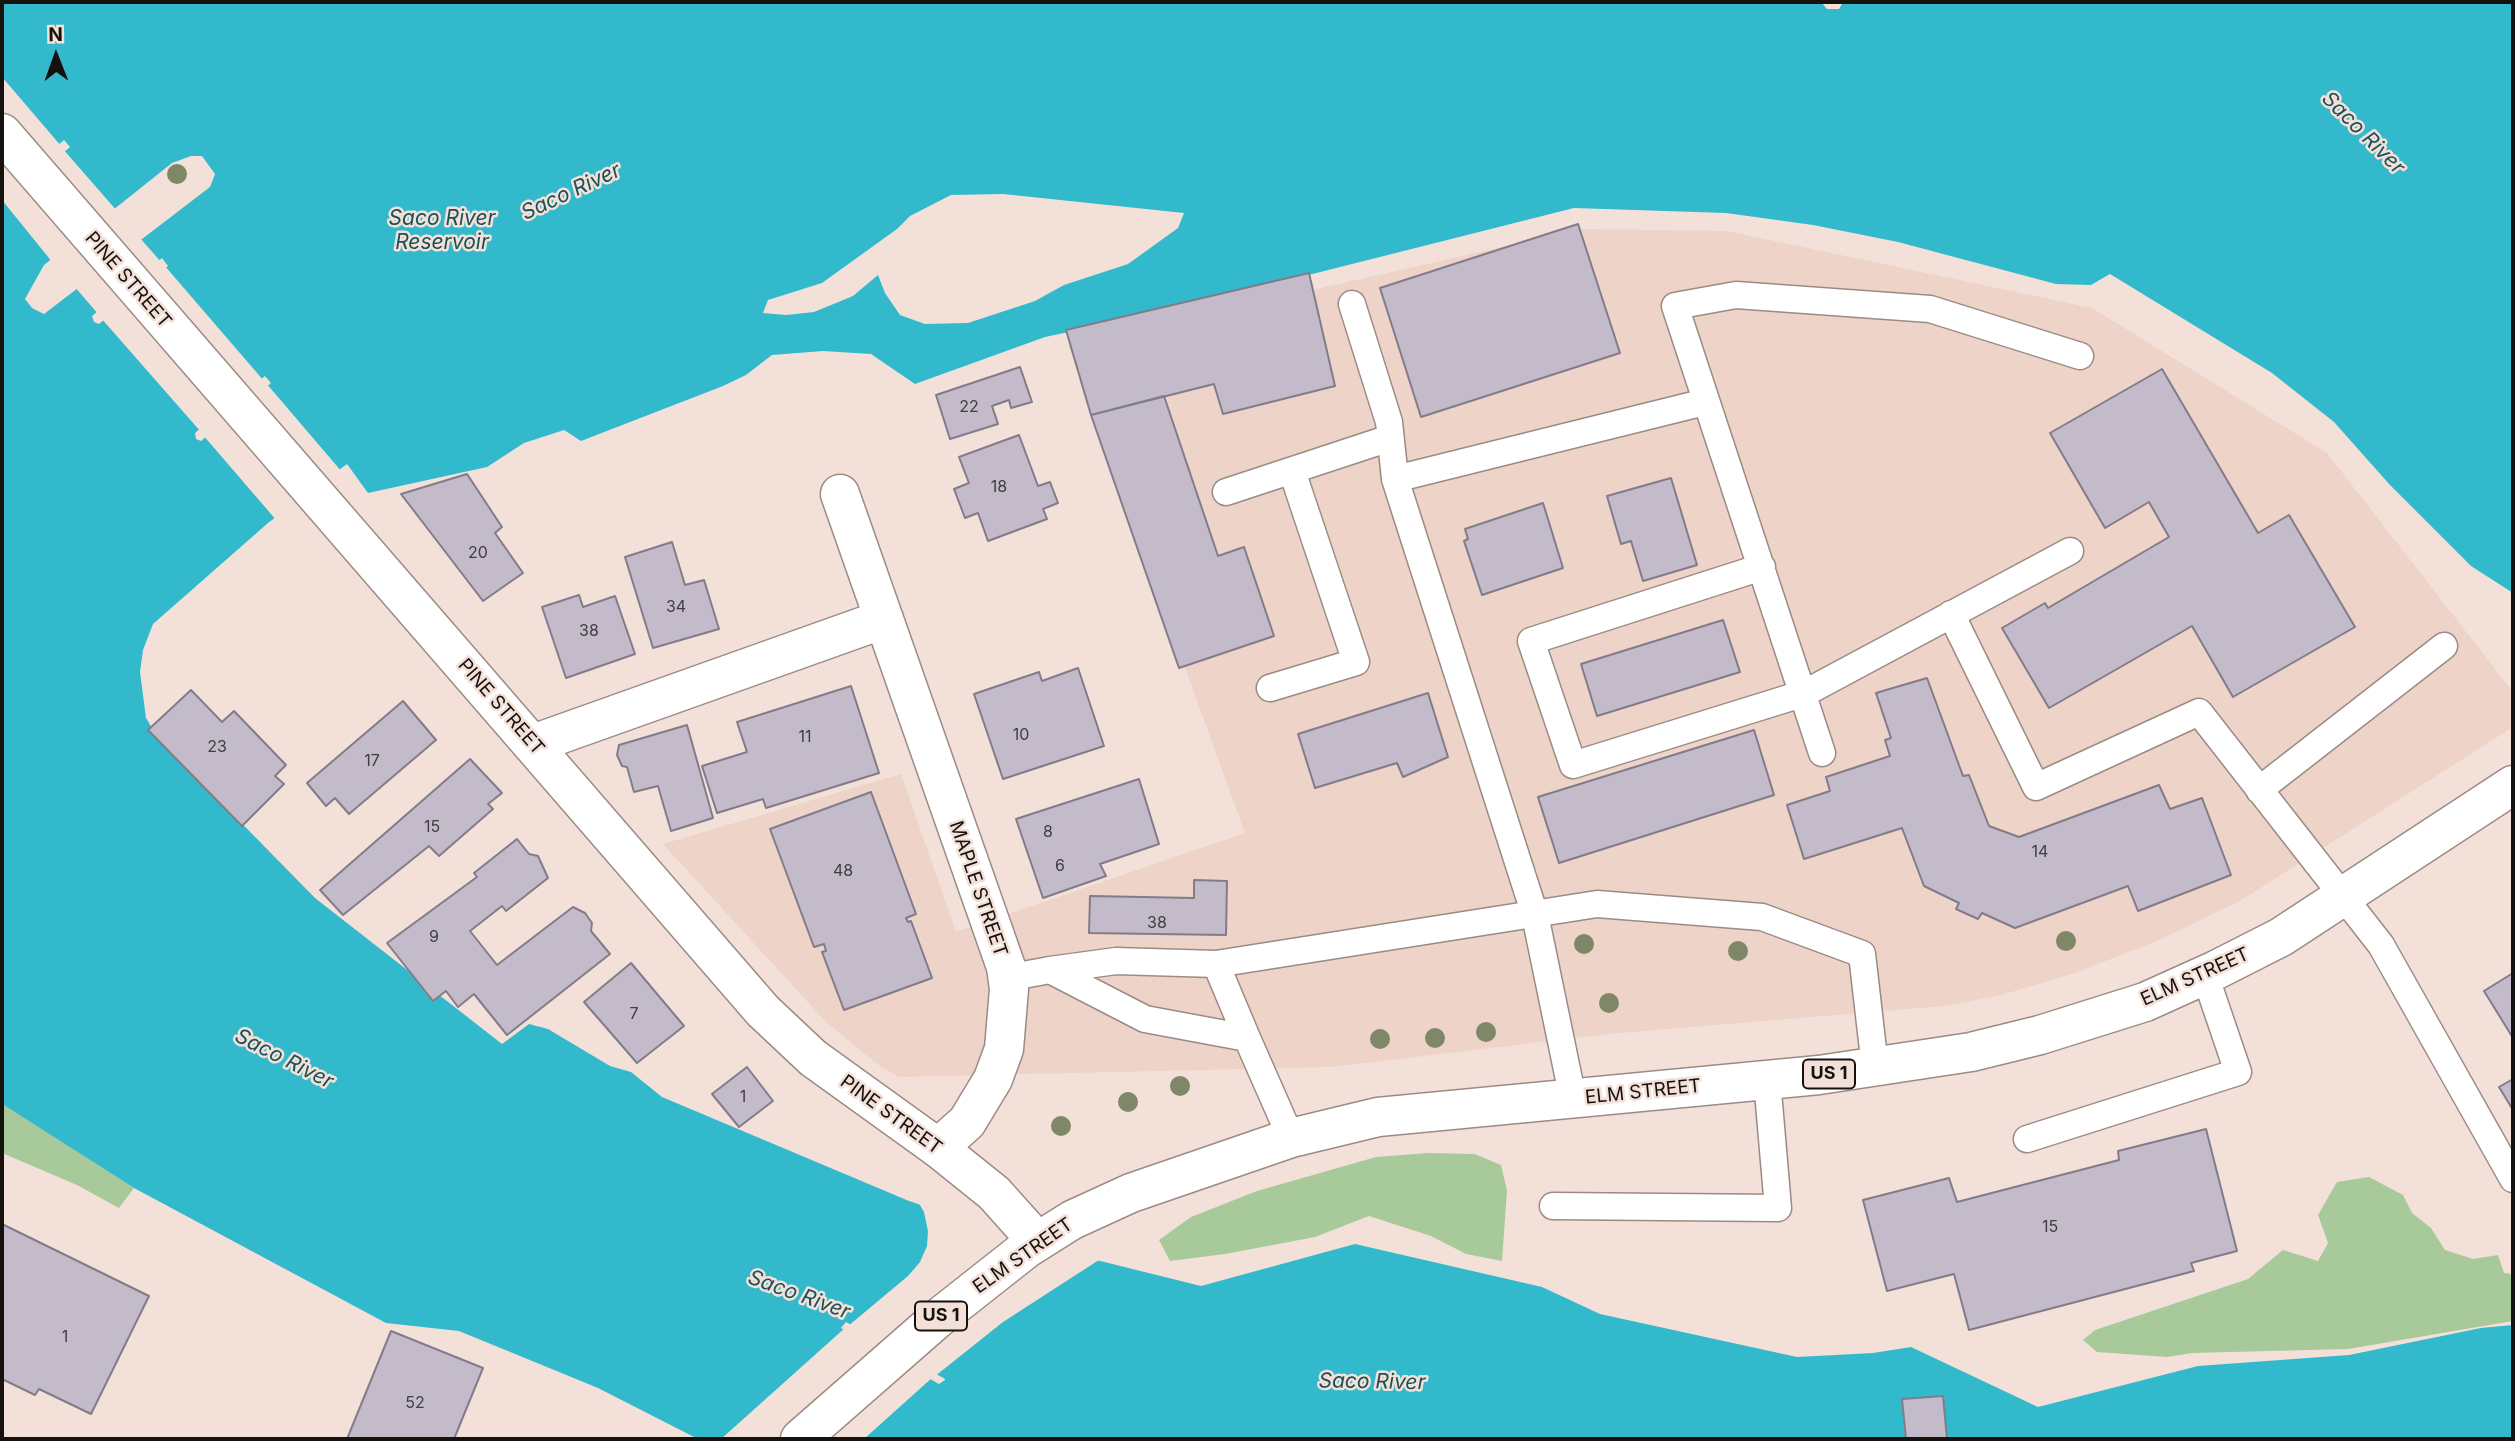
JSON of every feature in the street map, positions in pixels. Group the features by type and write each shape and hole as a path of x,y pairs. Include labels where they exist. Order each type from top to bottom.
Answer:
{"street":[{"name":"PINE STREET","path":"2,133 351,539 533,744 720,965 779,1027 873,1104 939,1148 994,1193 1037,1241"},
{"name":"MAPLE STREET","path":"840,494 1007,978 1008,1024 1004,1049 993,1079 967,1122 939,1148"},
{"path":"533,744 884,619"},
{"name":"ELM STREET","path":"800,1439 936,1320 1037,1241 1094,1209 1216,1162 1291,1138 1378,1117 1767,1080 1875,1067 1971,1052 2040,1035 2145,1002 2281,937 2513,785"}],"lane":[{"path":"1822,753 1805,693 1705,402 1675,306 1737,295 1930,309 2080,356"},
{"path":"1352,304 1389,422 1395,479 1535,915 1573,1099"},
{"path":"1395,479 1705,402"},
{"path":"1226,492 1390,438"},
{"path":"1270,688 1356,663 1292,471"},
{"path":"1762,567 1531,640 1573,765 1805,693 2070,551"},
{"path":"1951,614 2036,787 2199,712 2381,945 2513,1179"},
{"path":"2259,790 2444,646"},
{"path":"1007,978 1116,961 1216,964 1597,904 1762,917 1862,954 1875,1067"},
{"path":"1216,964 1291,1138"},
{"path":"1049,970 1145,1019 1247,1038"},
{"path":"2027,1139 2238,1072 2205,975"},
{"path":"1553,1206 1778,1208 1767,1080"}],"shaded area":[{"path":"1582,229 1727,231 2092,308 2327,453 2513,692 2513,727 2240,901 2159,940 2075,973 1998,996 1943,1006 1609,1034 1331,1067 899,1077 881,1067 826,1022 663,844 901,774 956,932 1245,833 1068,345"}],"green space":[{"path":"2,1104 134,1188 119,1208 77,1185 2,1153"},
{"path":"1428,1153 1475,1154 1501,1165 1507,1190 1502,1261 1466,1254 1431,1236 1369,1216 1315,1237 1170,1261 1159,1240 1191,1217 1257,1191 1376,1157"},
{"path":"2369,1177 2403,1195 2412,1213 2431,1228 2445,1250 2473,1259 2498,1255 2504,1273 2513,1274 2513,1321 2348,1349 2192,1353 2167,1357 2097,1352 2083,1340 2095,1330 2248,1279 2283,1250 2318,1261 2328,1243 2318,1215 2337,1182"}],"water":[{"name":"Saco River Reservoir","path":"2,2 1821,2 1827,9 1839,9 1843,2 2513,2 2513,593 2471,566 2390,485 2334,422 2272,373 2110,274 2091,285 2056,284 1898,242 1813,225 1726,213 1574,208 1150,315 1045,337 915,384 871,354 823,351 772,355 746,375 723,386 581,441 564,430 524,443 487,467 368,493 347,464 268,523 153,624 143,650 140,672 146,718 158,738 315,898 502,1044 529,1024 548,1029 610,1066 631,1072 662,1097 909,1201 1060,1251 1201,1286 1355,1244 1542,1287 1600,1314 1797,1357 1873,1353 1911,1347 2038,1407 2198,1366 2349,1355 2481,1328 2513,1325 2513,1439 698,1439 598,1388 459,1331 386,1323 134,1188 2,1104 2,205 70,147 64,140 2,191","holes":["191,156 202,156 215,174 210,187 44,314 32,308 25,299 44,265 172,163","1003,194 1184,213 1178,228 1128,264 1064,285 1035,301 968,323 925,324 900,315 885,293 878,275 853,296 814,312 786,315 763,313 768,300 822,283 897,229 910,216 951,195","162,258 168,266 99,324 94,322 92,316","265,376 271,383 201,441 196,439 195,433","846,1322 945,1379 939,1384 841,1328"]}],"pier":[{"path":"2,77 62,147 2,195"},
{"path":"63,149 117,211 53,263 2,200"},
{"path":"139,237 162,263 99,315 74,286"},
{"path":"164,265 264,381 201,432 101,318"},
{"path":"266,383 342,472 277,521 203,435"},
{"path":"917,1200 1061,1248 1102,1258 1003,1322 934,1377 847,1327 908,1276 920,1262 927,1246 928,1231 924,1212"},
{"path":"846,1327 933,1377 864,1439 721,1439"}],"building":[{"path":"1578,224 1620,353 1421,417 1380,288"},
{"path":"1309,273 1335,386 1223,414 1214,384 1091,415 1066,330"},
{"path":"1020,367 1032,402 1011,408 1009,400 992,406 998,424 950,439 936,395"},
{"path":"2162,369 2258,533 2289,515 2355,627 2233,697 2192,626 2049,708 2002,628 2045,603 2048,608 2169,537 2149,502 2105,528 2050,433"},
{"path":"1164,396 1218,556 1244,547 1274,636 1179,668 1091,415"},
{"path":"1019,435 1038,486 1050,482 1058,503 1043,509 1047,519 988,541 978,513 965,518 954,489 969,483 959,457"},
{"path":"467,474 502,527 495,533 523,573 483,601 401,494"},
{"path":"1671,478 1697,565 1643,581 1631,541 1621,544 1607,496"},
{"path":"1543,503 1563,568 1482,595 1464,541 1468,539 1465,529"},
{"path":"672,542 685,585 704,580 719,629 653,648 625,557"},
{"path":"579,595 583,607 615,596 635,654 566,678 542,607"},
{"path":"1723,620 1740,672 1597,716 1581,664"},
{"path":"1078,668 1104,746 1003,779 974,694 1039,672 1042,681"},
{"path":"1927,678 1963,776 1969,775 1989,826 2019,837 2159,785 2170,809 2202,798 2231,875 2138,911 2128,886 2015,928 1982,913 1978,919 1956,909 1959,903 1924,886 1902,828 1804,859 1787,805 1830,791 1826,777 1890,756 1885,740 1891,738 1876,693"},
{"path":"851,686 879,773 766,808 763,799 717,813 702,766 747,752 737,722"},
{"path":"191,690 222,722 234,711 286,765 275,776 284,784 242,826 148,730"},
{"path":"1428,693 1448,757 1403,777 1397,763 1315,788 1298,734"},
{"path":"403,701 436,740 349,814 335,798 326,806 307,783"},
{"path":"687,725 713,818 671,831 658,786 634,792 627,767 622,766 617,755 619,745"},
{"path":"1754,730 1774,795 1559,863 1538,797"},
{"path":"470,759 502,793 488,804 493,809 439,856 429,846 343,915 320,890"},
{"path":"1139,779 1159,844 1100,864 1106,876 1043,898 1016,819"},
{"path":"871,792 916,914 906,918 908,922 911,921 932,978 844,1010 822,952 826,951 824,944 814,947 770,829"},
{"path":"517,839 529,854 538,856 548,878 506,911 502,906 470,931 497,965 573,907 585,913 592,923 591,931 610,954 507,1035 474,994 458,1007 446,991 433,1001 387,943 477,877 474,873"},
{"path":"1194,880 1227,881 1226,935 1089,933 1090,896 1194,898"},
{"path":"631,963 684,1026 637,1063 584,1002"},
{"path":"2513,973 2513,1038 2484,991"},
{"path":"747,1067 773,1101 739,1127 712,1094"},
{"path":"2513,1079 2513,1110 2499,1087"},
{"path":"2206,1129 2237,1251 2191,1263 2194,1271 1969,1330 1954,1274 1887,1291 1863,1200 1949,1178 1957,1202 2119,1160 2118,1151"},
{"path":"2,1224 149,1296 91,1414 39,1389 35,1395 2,1379"},
{"path":"391,1331 483,1368 454,1439 347,1439"},
{"path":"1943,1396 1947,1439 1906,1439 1902,1399"}],"water label":[{"name":"Saco River","path":"2363,133"},
{"name":"Saco River","path":"571,192"},
{"name":"Saco River","path":"284,1059"},
{"name":"Saco River","path":"799,1295"},
{"name":"Saco River","path":"1372,1382"}]}
